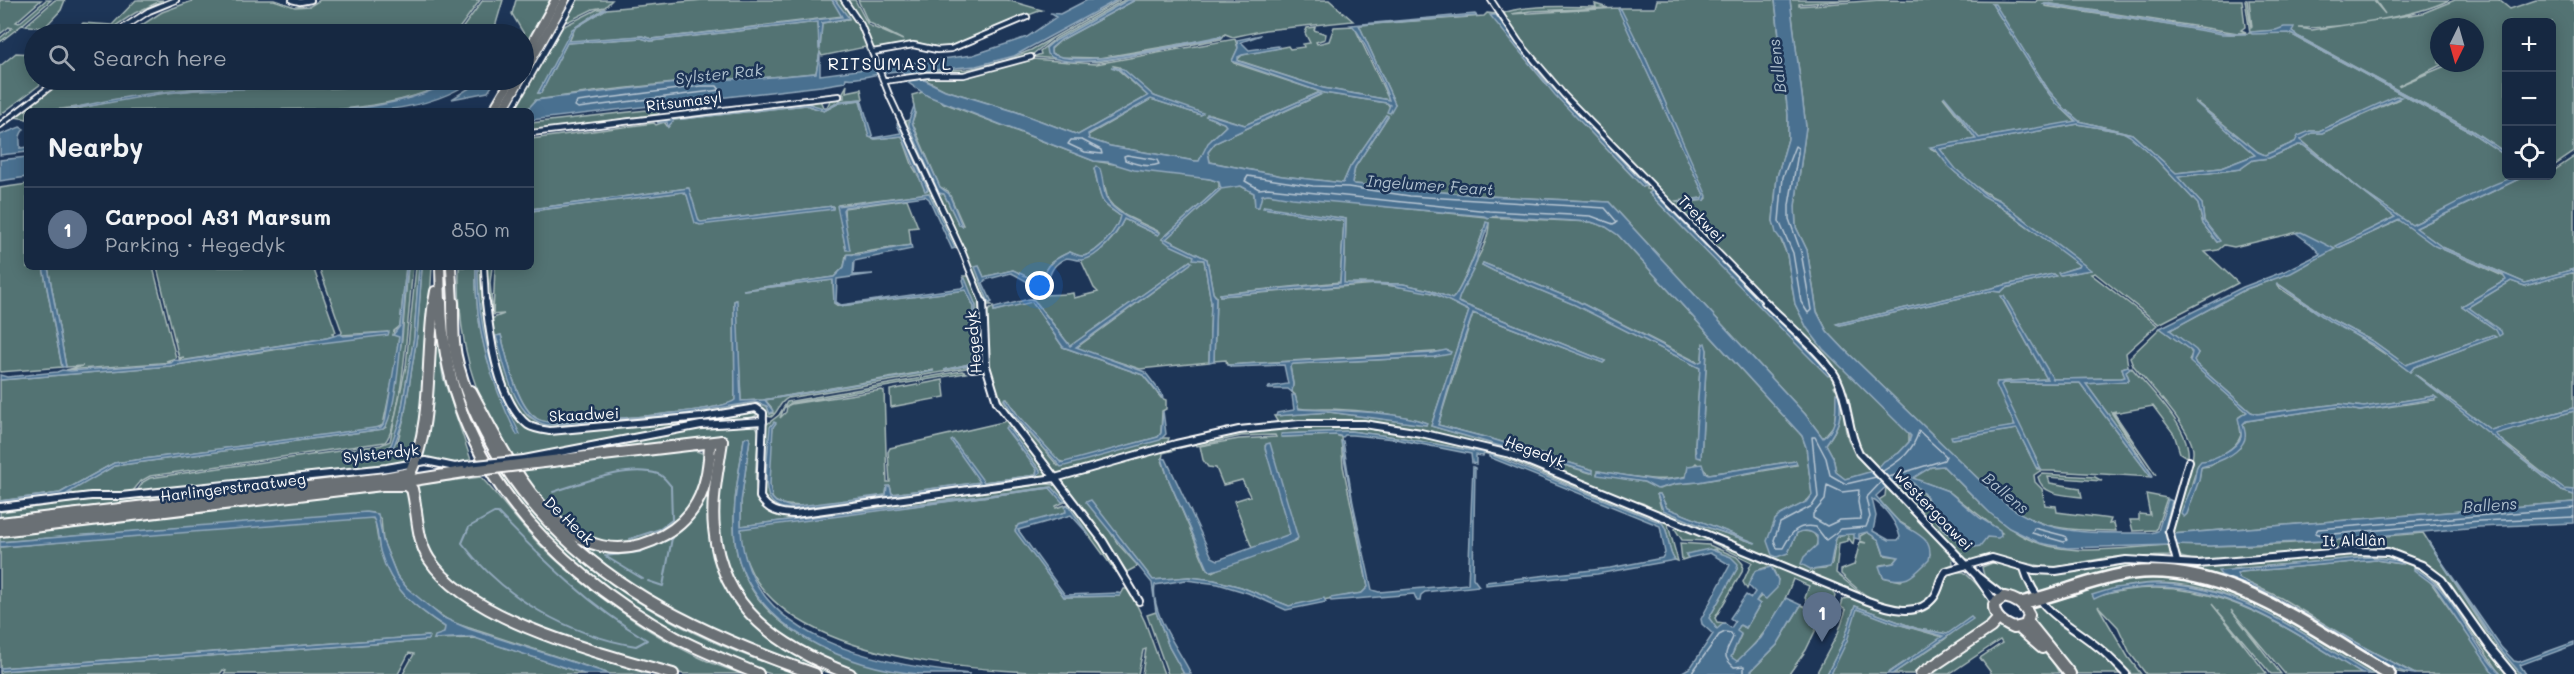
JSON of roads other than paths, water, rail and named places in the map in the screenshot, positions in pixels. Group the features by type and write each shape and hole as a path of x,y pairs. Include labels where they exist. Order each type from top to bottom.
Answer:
{"highway":[{"path":"2021,603 2103,579 2136,573 2163,573 2197,578 2234,589 2266,603 2389,674"}],"main road":[{"path":"534,40 556,0"},
{"path":"534,55 565,0"},
{"path":"495,108 505,90"},
{"path":"504,108 514,90"},
{"path":"383,482 410,473 417,462 426,396 430,314 439,270"},
{"name":"De Heak","path":"440,270 439,319 447,371 468,432 478,454 497,484 547,544 586,579 630,610 675,637 758,674"},
{"name":"De Heak","path":"451,270 452,324 460,370 472,409 490,447 512,480 563,539 614,580 690,626 756,656 814,674"},
{"path":"460,370 500,448 519,477 563,525 581,539 595,546 623,549 643,545 656,540 682,522 699,502 708,481 710,443"},
{"name":"Harlingerstraatweg","path":"0,531 383,482 468,468 722,441 713,514 714,530 719,558 732,590 751,617 781,643 819,663 850,674"},
{"path":"383,482 407,485 412,489 417,525 430,560 439,573 462,594 502,615 554,636 673,674"},
{"name":"Harlingerstraatweg","path":"0,523 383,482"},
{"path":"1999,599 2021,603 2027,610 2024,625 2010,627 1998,619 1993,610 1999,599"},
{"path":"1921,674 1991,627 1998,619"},
{"path":"2024,625 2070,674"}],"street":[{"path":"129,24 149,11 177,0"},
{"path":"292,0 311,0"},
{"path":"534,70 574,0"},
{"path":"844,0 856,16 884,81 977,73 1031,57"},
{"name":"Trekwei","path":"1491,0 1519,42 1558,90 1832,370 1844,392 1852,442 1868,465"},
{"path":"873,52 913,45 937,50 951,49 1027,17"},
{"name":"Hegedyk","path":"884,81 982,301 986,366 997,402 1103,541 1139,601"},
{"path":"0,125 46,90"},
{"path":"513,108 523,90"},
{"name":"Ritsumasyl","path":"534,133 839,96"},
{"name":"Skaadwei","path":"484,270 485,306 492,347 510,399 518,415 527,424 550,431 702,417 752,408 761,410 762,421"},
{"path":"972,368 986,366"},
{"path":"526,462 701,426 762,421"},
{"name":"Hegedyk","path":"762,421 760,497 767,507 778,513 805,513 1055,478 1176,444 1230,432 1299,424 1364,424 1440,437 1521,458 1892,610 1910,610 1926,605 1936,595 1946,571 1966,566"},
{"name":"Sylsterdyk","path":"0,507 91,496 121,496 387,468 417,462 433,461 468,468"},
{"path":"2177,562 2169,534 2189,461"},
{"name":"Westergoawei","path":"1868,465 1999,599"},
{"name":"It Aldlân","path":"1966,566 1992,558 2024,568 2056,571 2116,560 2198,564 2365,550 2396,554 2421,565 2447,585 2488,645 2512,674"},
{"path":"2024,568 2028,582 2060,623 2101,649 2126,674"},
{"name":"Westergoawei","path":"1977,576 1999,599"}],"water":[{"path":"832,0 835,0 849,18 822,23 820,49 818,22 651,41 641,38 567,43 541,93 538,93 572,29 604,9 606,9 575,28 568,41 642,36 652,39 842,17"},
{"path":"1087,0 1117,0 1014,56 976,66 918,72 920,78 945,90 1017,112 1078,135 1148,96 1120,70 1111,67 1123,69 1154,96 1203,113 1201,115 1151,99 1088,134 1089,139 1110,146 1195,161 1199,161 1208,143 1226,126 1206,116 1207,114 1245,125 1318,93 1321,94 1215,143 1208,152 1210,162 1282,176 1343,183 1350,167 1386,115 1388,116 1355,167 1352,182 1354,184 1486,196 1609,202 1805,414 1823,438 1832,429 1836,411 1836,393 1839,394 1839,420 1826,444 1833,457 1836,472 1845,479 1876,470 1884,461 1899,453 1909,442 1911,436 1823,349 1807,328 1795,304 1787,255 1773,221 1777,177 1788,139 1788,115 1775,0 1790,0 1806,127 1795,206 1796,227 1807,250 1817,312 1827,331 1844,349 1992,492 2011,507 2029,518 2066,530 2106,533 2158,531 2168,499 2172,501 2164,531 2166,534 2574,502 2574,523 2479,527 2322,541 2210,546 2067,548 2040,543 2009,528 1991,514 1943,466 1931,467 1913,478 1948,491 1980,518 2000,530 2001,536 1987,537 1980,546 1975,547 1952,537 1933,515 1927,497 1909,479 1889,484 1876,496 1899,522 1922,536 1929,546 1929,560 1918,571 1904,579 1883,577 1879,566 1894,563 1899,557 1884,554 1879,540 1867,532 1859,534 1859,539 1854,538 1854,534 1838,535 1830,567 1812,570 1801,564 1804,557 1817,545 1815,534 1805,531 1797,533 1788,553 1777,557 1772,555 1767,541 1775,520 1780,515 1808,501 1812,495 1806,447 1802,436 1618,235 1606,227 1591,222 1493,216 1488,218 1268,194 1262,195 1259,207 1255,207 1254,193 1241,186 1221,189 1219,182 1210,179 1134,170 1108,162 1094,161 928,96 907,82 902,71 846,78 845,82 821,86 534,120 534,108 529,108 536,100 701,80 816,73 820,52 820,75 973,55 1027,37 1056,17 1050,13 1060,14","holes":["1872,499 1886,511 1898,532 1900,537 1898,540 1889,540 1873,531 1876,516"]},
{"path":"1128,0 1135,0 1061,40 1051,48 1051,53 1065,58 1108,57 1222,37 1105,60 1061,60 1047,54 1046,48 1053,42"},
{"path":"1992,4 1995,4 2049,91 2064,108 2079,121 2132,134 2176,173 2221,168 2255,155 2194,101 2258,152 2265,155 2295,142 2298,136 2310,131 2319,131 2396,96 2401,97 2322,133 2312,133 2300,140 2362,191 2412,225 2486,188 2506,180 2517,180 2416,228 2442,247 2525,283 2574,269 2574,272 2525,286 2511,281 2468,307 2501,331 2502,334 2499,336 2496,330 2462,306 2506,280 2503,275 2435,246 2399,220 2338,248 2336,246 2395,217 2303,145 2269,158 2253,160 2240,169 2178,177 2202,204 2204,221 2220,241 2217,242 2203,224 2198,204 2156,159 2123,132 2078,124 1940,149 1956,169 1986,195 1999,200 2091,270 2060,275 2058,273 2079,265 1998,204 1983,196 1949,167 1936,150 1930,147 1976,139 1944,96 1979,138 2076,121 2056,103"},
{"path":"2042,4 2221,32 2248,34 2222,34"},
{"path":"1618,9 1621,9 1646,59 1707,196 1705,200 1677,202 1702,198 1704,195"},
{"path":"1475,14 1477,16 1359,25 1395,104 1390,113 1387,112 1390,105 1387,103 1324,93 1232,61 1238,48 1237,40 1261,35 1241,42 1249,50 1278,46 1280,48 1242,55 1238,57 1238,61 1323,88 1389,100 1366,47 1351,25"},
{"path":"1490,15 1496,15 1544,79 1646,186 1643,187 1555,95"},
{"path":"2294,27 2292,32 2299,37 2471,130 2502,150 2502,153 2469,131 2289,33 2252,34 2250,32"},
{"path":"178,90 196,90 75,108 131,96"},
{"path":"432,90 456,90 426,102 400,108 357,108 387,104"},
{"path":"466,90 489,90 488,92 452,99"},
{"path":"861,99 873,138 901,133 897,124 899,123 928,190 925,191 902,136 875,139 869,137 860,100 839,103 824,111 806,105 674,120 668,127 667,122 658,123 657,120 806,103 827,109 840,101"},
{"path":"914,106 912,122 917,136 940,187 949,194 962,226 959,225 944,194 939,193 909,126"},
{"path":"20,127 24,129 20,137 20,148 24,147 24,152 0,155 0,135"},
{"path":"24,157 24,177 0,181 0,160"},
{"path":"1096,166 1100,169 1109,203 1130,219 1160,233 1158,235 1124,219 1112,238 1095,255 1082,260 1067,258 1061,261 1054,266 1044,283 1037,285 1029,283 1011,273 985,280 983,283 992,302 989,303 975,267 979,266 984,277 1013,270 1038,282 1042,279 1046,268 1055,260 1070,252 1080,256 1089,254 1111,234 1120,216 1102,200 1094,169"},
{"path":"689,188 701,222 833,206 833,209 700,225 695,223 687,195 683,192 534,211 534,209"},
{"path":"1218,189 1220,190 1166,239 1207,259 1213,293 1216,297 1214,361 1209,362 1211,302 1204,260 1193,259 1194,256 1162,239"},
{"path":"1652,191 1831,375 1828,376 1805,353 1649,193"},
{"path":"929,193 955,248 952,249 929,199 925,196 845,207 843,210 850,250 846,250 837,206"},
{"path":"1264,206 1346,219 1344,283 1403,284 1430,290 1452,299 1466,276 1486,222 1489,223 1477,261 1458,302 1605,361 1603,363 1473,313 1438,425 1593,470 1593,473 1431,426 1469,311 1433,293 1389,285 1365,284 1220,296 1220,294 1340,283 1344,221 1263,208"},
{"path":"2301,232 2335,249 2291,273 2246,289 2170,330 2196,350 2198,353 2194,360 2196,364 2251,412 2257,414 2339,404 2364,407 2434,396 2437,398 2360,411 2339,407 2246,421 2243,424 2245,438 2240,448 2224,459 2201,467 2199,480 2184,517 2181,514 2193,484 2197,466 2201,461 2218,456 2230,449 2239,441 2241,430 2238,418 2247,412 2190,362 2192,352 2190,350 2160,328 2243,287 2285,271 2320,254 2296,233"},
{"path":"911,245 912,249 854,261 853,275 873,274 837,279 836,302 841,305 961,288 965,286 963,280 965,278 976,306 974,360 970,365 944,370 969,364 972,360 974,307 966,290 841,306 834,303 833,280 743,290 834,277 844,267 847,254 857,255"},
{"path":"1190,261 1192,262 1190,264 1076,347 1145,372 1162,394 1163,399 1143,375 1063,347 1032,302 994,311 994,308 1029,299 1034,300 1070,346"},
{"path":"1483,263 1575,300 1697,363 1702,361 1703,344 1705,343 1707,350 1701,458 1696,457 1695,445 1700,368 1575,305 1494,271 1482,265"},
{"path":"44,270 49,270 66,367 62,367"},
{"path":"406,270 408,270 397,379 389,419 383,429 114,466 68,493 72,493 71,495 0,503 0,501 60,493 114,463 381,427 385,422 399,337 393,335 400,326"},
{"path":"419,270 422,270 417,336 404,418 394,446 377,459 374,457 391,445 400,419 414,337"},
{"path":"476,270 478,270 480,311 488,353 502,394 520,434 517,435 499,395 486,354 476,290"},
{"path":"2053,274 2056,276 2005,288 2001,292 1991,291 1840,325 1836,324"},
{"path":"2276,283 2330,319 2374,342 2406,365 2492,335 2496,337 2414,367 2410,372 2374,345 2329,321"},
{"path":"2001,296 2004,296 2053,379 2122,378 2125,377 2122,368 2128,366 2130,368 2126,371 2129,379 2127,381 2086,384 2153,476 2151,477 2080,383 2003,383 2001,385 2041,469 2036,467 2017,429 1952,439 1951,436 2015,426 1996,385 1997,382 2047,379"},
{"path":"737,300 741,401 763,400 934,371 765,400 773,411 770,414 767,406 755,402 678,415 547,425 535,420 518,401 507,375 496,336 501,335 513,380 523,403 529,412 542,421 560,423 705,409 735,400 734,301"},
{"path":"389,332 388,335 280,348 170,366 0,380 0,375 7,377 62,370 171,363 174,360 183,361 340,334 344,336"},
{"path":"1446,350 1451,352 1450,354 1434,357 1293,364 1290,367 1292,392 1288,389 1268,389 1288,384 1284,365 1232,367 1228,365 1433,353"},
{"path":"2414,374 2491,430 2574,408 2574,411 2495,434 2516,454 2564,489 2574,490 2574,495 2562,491"},
{"path":"1292,395 1295,395 1299,409 1381,413 1427,423 1426,425 1329,412 1276,416 1277,413 1294,410"},
{"path":"1006,398 1019,417 1061,463 1158,437 1161,433 1163,411 1166,434 1160,440 1061,467 1014,415 1004,399"},
{"path":"774,422 776,423 773,427 770,484 772,498 776,502 791,507 886,495 887,486 890,486 892,494 980,482 951,441 953,440 984,482 1036,475 1037,470 1005,428 1007,426 1041,472 1034,477 792,509 784,508 773,503 766,485 770,427"},
{"path":"1350,431 1484,453 1483,456 1476,455 1476,464 1472,463 1471,454 1395,439 1352,435 1281,437 1281,434"},
{"path":"750,438 741,502 741,526 1052,487 1065,501 1062,502 1050,488 741,529 748,567 766,598 792,622 824,640 860,654 935,670 970,674 919,674 862,663 834,653 806,639 781,621 761,600 745,576 734,534 736,493 744,439"},
{"path":"1341,441 1343,441 1353,503 1372,590 1379,592 1468,584 1473,467 1475,468 1473,578 1479,586 1425,592 1421,595 1420,601 1417,601 1414,594 1331,601 1330,598 1362,593 1368,587"},
{"path":"1270,443 1298,538 1253,557 1209,571 1168,478 1162,458 1166,459 1212,557 1218,560 1290,534 1265,448 1266,444"},
{"path":"1489,454 1662,523 1675,560 1597,574 1486,585 1486,582 1610,568 1662,558 1665,553 1660,526 1489,457"},
{"path":"1796,461 1797,464 1657,489 1644,482 1597,475 1598,471 1660,481 1686,477 1688,466 1702,464 1705,473 1709,474"},
{"path":"1657,494 1660,494 1667,508 1756,543 1697,524 1663,510"},
{"path":"1091,500 1153,580 1189,577 1214,580 1241,587 1289,606 1324,598 1326,602 1286,610 1248,593 1218,584 1186,580 1155,585 1157,608 1161,619 1191,674 1184,674 1169,647 1156,612 1152,583 1086,502"},
{"path":"1068,505 1089,535 1071,515 1018,530 1065,595 1118,593 1121,594 1120,596 1064,597 1015,531 1018,525 1066,512 1065,506"},
{"path":"366,512 378,514 383,541 397,576 407,588 442,617 469,629 610,674 584,674 472,637 434,639 435,636 444,633 445,627 415,605 391,578 381,554 373,518 0,547 0,542"},
{"path":"2426,539 2501,647 2514,661 2519,662 2574,642 2574,645 2520,665 2526,674 2521,674 2497,646"},
{"path":"1709,549 1731,557 1738,564 1709,618 1717,629 1724,623 1731,628 1735,622 1730,618 1746,595 1751,598 1755,592 1748,585 1755,571 1771,567 1778,580 1777,588 1766,599 1760,595 1756,601 1760,604 1746,628 1740,625 1737,631 1741,634 1731,657 1737,661 1761,638 1786,598 1801,605 1777,645 1748,674 1679,674 1691,667 1713,634 1702,624 1701,619 1730,565 1710,553 1688,558 1686,554"},
{"path":"2369,557 2401,561 2403,564 2376,560 2237,574 2240,579 2284,602 2371,651 2415,674 2403,672 2388,665 2289,605 2221,575 2218,571"},
{"path":"2414,568 2441,590 2489,661 2501,674 2496,674 2491,670 2434,585"},
{"path":"2146,584 2177,585 2236,600 2291,626 2370,674 2362,674 2284,626 2229,600 2170,587 2116,591 2094,599 2092,595 2115,588"},
{"path":"1855,606 1918,629 1947,634 1971,617 1973,619 1892,674 1887,674 1943,636 1894,623 1857,609 1847,641 1831,674 1827,674 1844,640"},
{"path":"429,636 428,640 0,671 0,668"}],"waterway":[{"path":"553,492 619,473 633,471 660,475 671,486 672,520 660,529 630,539"},
{"path":"494,513 498,513 587,598 647,640 636,646 586,633 539,611 497,581 462,543 469,527 494,513"},
{"path":"643,579 605,556 639,552 672,538 663,586 648,581"}],"place":[{"name":"Carpool A31 Marsum","path":"1822,642"}],"district":[{"name":"RITSUMASYL","path":"890,64"}],"water label":[{"name":"Ballens","path":"1777,66"},
{"name":"Sylster Rak","path":"719,74"},
{"name":"Ingelumer Feart","path":"1430,185"},
{"name":"Ballens","path":"2006,493"},
{"name":"Ballens","path":"2490,505"}]}
